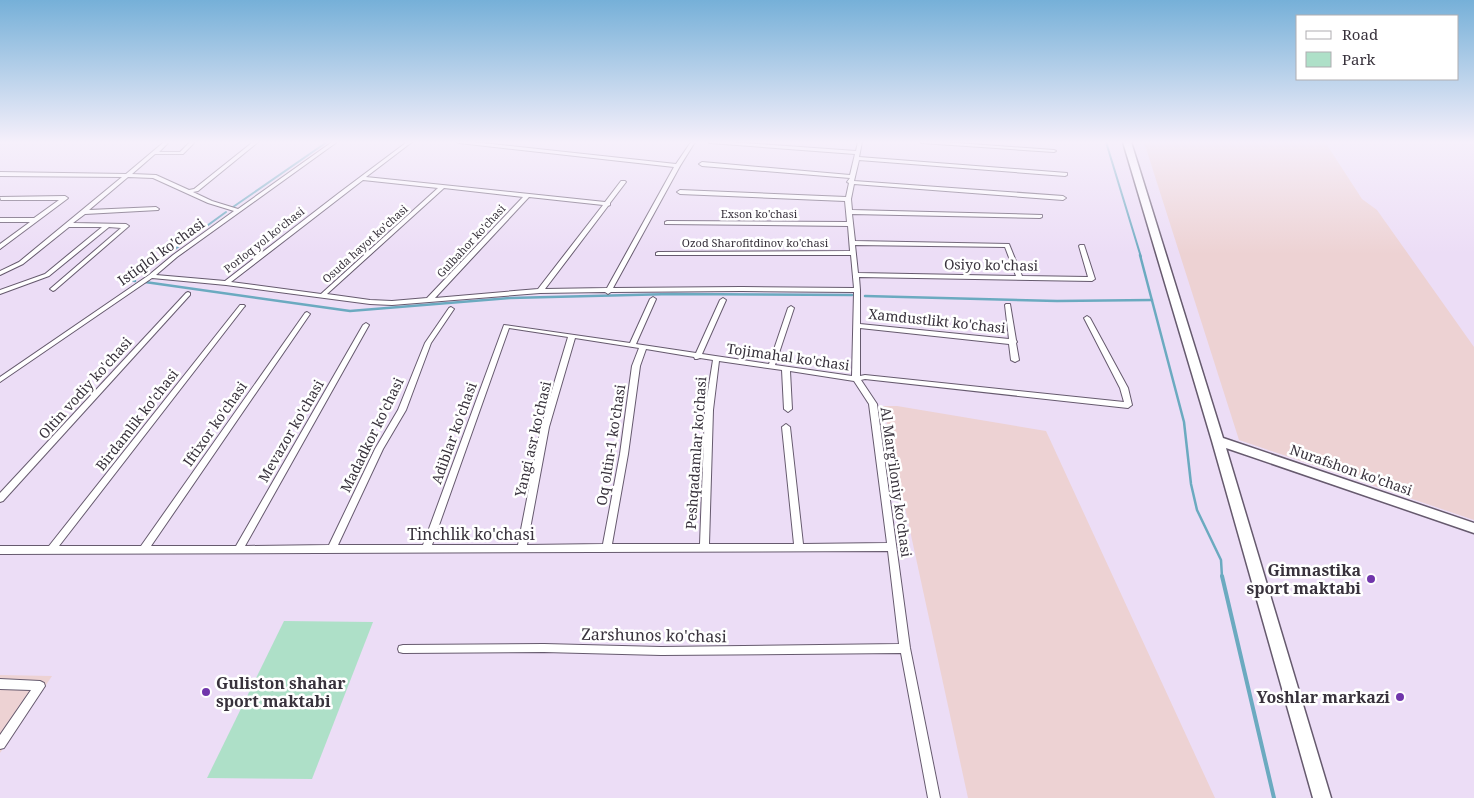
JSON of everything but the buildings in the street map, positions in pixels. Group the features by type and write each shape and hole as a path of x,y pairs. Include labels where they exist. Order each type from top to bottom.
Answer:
{"main road":[{"path":"1139,179 1322,798"},
{"name":"Nurafshon ko'chasi","path":"1218,441 1474,528"}],"street":[{"path":"0,273 21,263 122,179"},
{"path":"161,179 210,202 239,211"},
{"path":"188,192 196,190 209,179"},
{"name":"Istiqlol ko'chasi","path":"0,380 151,276 175,256 283,179"},
{"name":"Porloq yol ko'chasi","path":"226,282 289,235 320,208 361,179"},
{"path":"375,179 608,204"},
{"path":"608,292 670,179"},
{"path":"844,179 1063,198"},
{"path":"851,180 848,200 857,290 856,379"},
{"path":"540,291 623,182"},
{"name":"Osuda hayot ko'chasi","path":"322,296 443,186"},
{"path":"680,192 848,200"},
{"name":"Gulbahor ko'chasi","path":"429,300 528,195"},
{"path":"0,247 65,198 1,198"},
{"path":"84,212 156,210"},
{"path":"849,212 1040,216"},
{"path":"0,220 36,220"},
{"name":"Exson ko'chasi","path":"667,223 850,224"},
{"path":"53,289 126,226 68,225"},
{"path":"0,292 47,275 107,226"},
{"path":"852,243 1006,245 1020,278"},
{"name":"Osiyo ko'chasi","path":"856,275 1092,279 1082,246"},
{"name":"Ozod Sharofitdinov ko'chasi","path":"658,254 853,253"},
{"path":"151,276 226,282 370,302 429,300 540,291 608,292 742,288 857,290"},
{"name":"Oltin vodiy ko'chasi","path":"0,499 188,294"},
{"path":"632,345 653,299"},
{"path":"697,357 723,300"},
{"name":"Xamdustlikt ko'chasi","path":"1008,305 1015,360"},
{"name":"Birdamlik ko'chasi","path":"51,550 242,306"},
{"path":"771,367 791,308"},
{"name":"Madadkor ko'chasi","path":"332,548 379,449 402,410 428,343 451,309"},
{"name":"Iftixor ko'chasi","path":"144,549 306,314"},
{"name":"Tojimahal ko'chasi","path":"506,326 716,360 856,379 864,377 910,381 1128,405 1124,388 1087,318"},
{"name":"Mevazor ko'chasi","path":"238,550 366,325"},
{"name":"Adiblar ko'chasi","path":"426,549 506,326"},
{"name":"Xamdustlikt ko'chasi","path":"856,326 1014,342"},
{"name":"Yangi asr ko'chasi","path":"522,548 545,427 572,336"},
{"name":"Oq oltin-1 ko'chasi","path":"606,548 624,454 636,366 643,347"},
{"name":"Peshqadamlar ko'chasi","path":"704,548 709,410 716,360"},
{"path":"786,369 788,410"},
{"name":"Al Marg'iloniy ko'chasi","path":"856,379 873,404 882,459 890,547 905,648 934,798"},
{"path":"786,427 799,547"},
{"name":"Tinchlik ko'chasi","path":"0,550 890,547"},
{"name":"Zarshunos ko'chasi","path":"402,649 544,648 661,651 905,648"},
{"path":"0,684 40,686 0,744"}],"shaded area":[{"path":"1156,179 1349,179 1362,199 1377,210 1474,347 1474,520 1239,440"},
{"path":"883,406 897,406 1046,431 1215,798 968,798"},
{"path":"0,675 52,676 0,753"}],"green space":[{"path":"284,621 373,622 312,779 207,778"}],"waterway":[{"path":"233,207 273,179"},
{"path":"1117,179 1141,257"},
{"path":"164,257 226,212"},
{"path":"135,281 132,280 166,255"},
{"path":"1140,255 1152,300"},
{"path":"145,282 350,311 510,298 672,294 852,295"},
{"path":"865,296 1057,301 1152,300"},
{"path":"1152,300 1184,422 1191,484 1197,510 1221,560 1222,577"},
{"path":"1222,576 1274,798"}],"place":[{"name":"Gimnastika sport maktabi","path":"1371,579"},
{"name":"Guliston shahar sport maktabi","path":"206,692"},
{"name":"Yoshlar markazi","path":"1400,697"}]}
